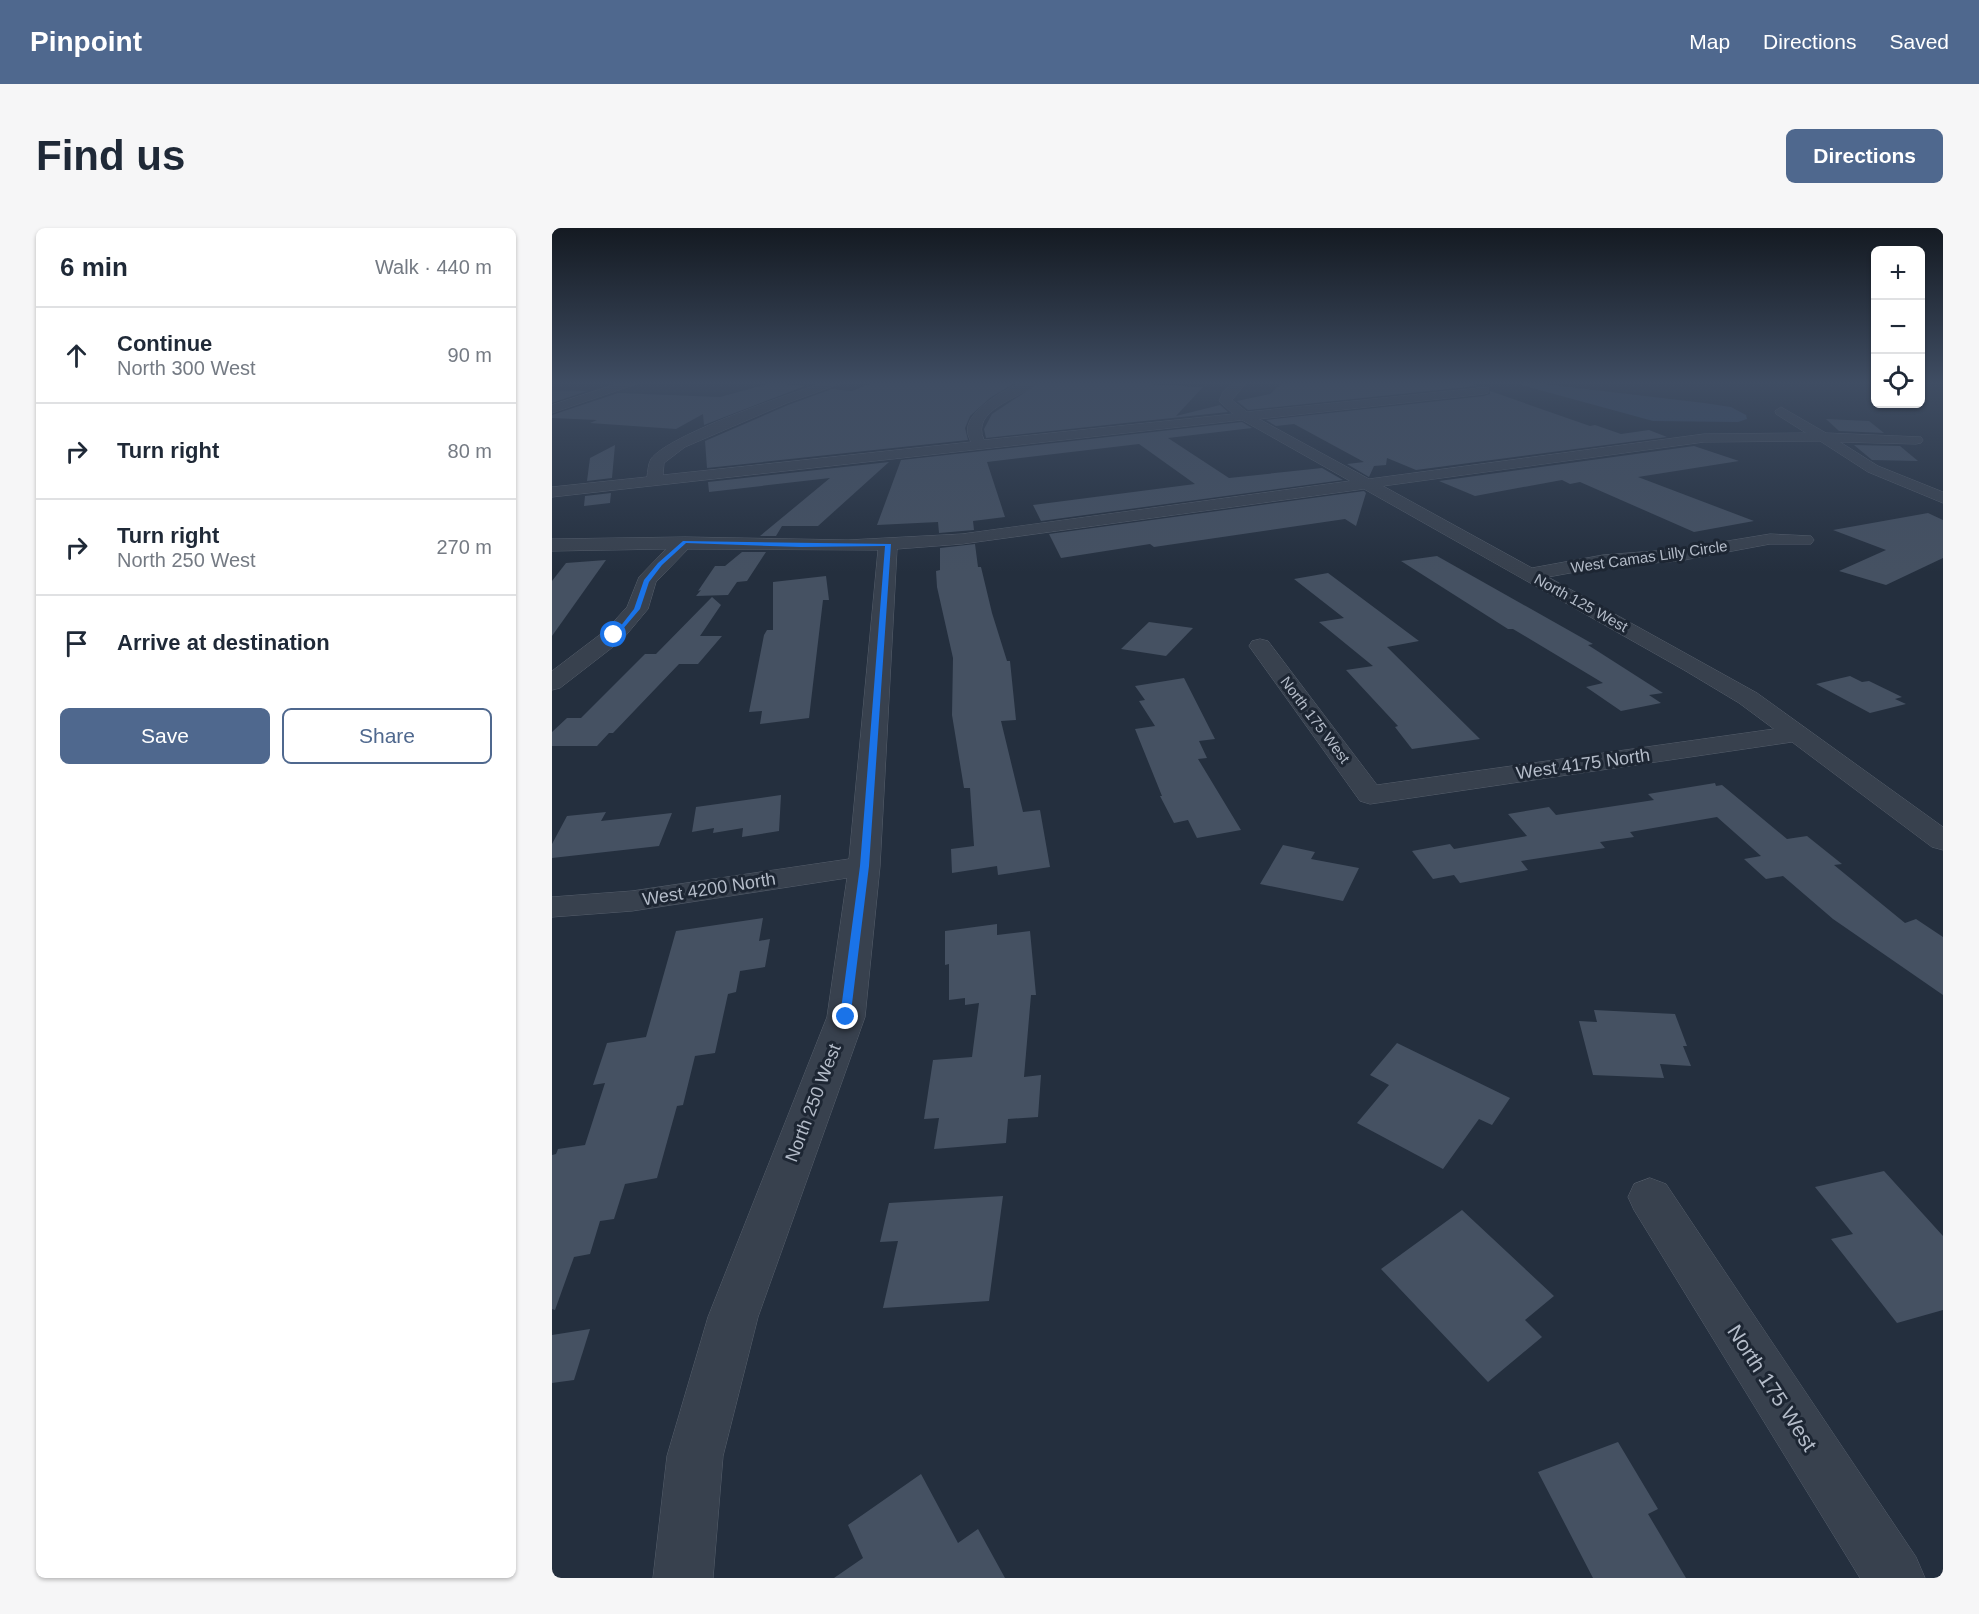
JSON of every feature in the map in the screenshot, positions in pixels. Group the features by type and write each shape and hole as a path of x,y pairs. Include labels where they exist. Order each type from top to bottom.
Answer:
{"street":[{"path":"654,481 657,461 677,446"},
{"path":"552,492 961,446"},
{"name":"North 125 West","path":"1299,446 1702,670 1748,698 1943,841"},
{"path":"552,544 685,542 801,545 888,544 1009,533 1646,446"},
{"path":"1838,446 1873,469 1943,498"},
{"name":"West Camas Lilly Circle","path":"1530,574 1603,561 1679,555 1770,539 1805,540"},
{"path":"552,683 614,635 637,609 646,582 660,564 685,542"},
{"name":"North 250 West","path":"683,1578 694,1456 733,1317 846,1017 864,866 888,544"},
{"name":"North 175 West","path":"1260,646 1370,795"},
{"name":"West 4175 North","path":"1370,795 1796,734"},
{"name":"West 4200 North","path":"552,907 632,901 864,866"},
{"name":"North 175 West","path":"1650,1197 1895,1578"}],"building":[{"path":"615,446 612,478 587,481 590,458"},
{"path":"705,446 912,446 707,468"},
{"path":"1027,446 1122,446 987,462 1005,517 973,521 974,530 939,533 938,522 877,525 901,460"},
{"path":"1142,446 1180,446 1229,478 1322,468 1343,480 1041,521 1033,505 1195,484"},
{"path":"1335,446 1599,446 1416,470 1387,458 1386,465 1374,466 1369,477 1347,464 1364,462"},
{"path":"1694,446 1739,461 1638,477 1754,521 1694,532 1580,482 1570,484 1562,480 1475,496 1439,481"},
{"path":"1855,446 1900,446 1918,461 1872,460"},
{"path":"889,462 818,526 782,526 776,536 760,536 830,478 709,492 708,482"},
{"path":"1364,491 1366,493 1356,526 1345,519 1061,558 1049,534"},
{"path":"611,493 610,503 584,506 585,496"},
{"path":"1928,513 1943,520 1943,558 1886,585 1839,571 1886,550 1833,530"},
{"path":"975,544 978,567 981,567 1007,661 1010,661 1016,720 1001,721 1023,812 1040,810 1050,867 998,875 997,866 952,873 951,849 974,846 970,788 964,788 952,715 953,658 937,587 936,571 940,570 940,548"},
{"path":"742,552 766,552 747,581 737,582 728,595 696,596 715,566 725,566"},
{"path":"1437,556 1593,644 1588,645 1663,693 1649,695 1661,703 1621,711 1586,687 1603,683 1513,629 1508,629 1401,561"},
{"path":"606,560 552,636 552,581 566,563"},
{"path":"1328,573 1419,641 1387,647 1480,739 1412,749 1395,727 1398,726 1346,670 1373,666 1319,622 1344,618 1294,579"},
{"path":"826,576 829,600 823,600 809,718 760,724 762,711 749,712 764,635 767,630 773,630 773,582"},
{"path":"712,597 721,605 700,636 722,636 698,664 679,664 613,733 609,733 597,746 552,746 552,732 567,718 581,718 645,654 656,654"},
{"path":"1149,622 1193,628 1166,656 1121,649"},
{"path":"1850,676 1862,682 1869,681 1902,697 1895,699 1906,704 1870,713 1816,684"},
{"path":"1184,678 1215,739 1199,741 1207,758 1198,759 1241,830 1197,838 1188,820 1174,823 1160,796 1162,796 1135,729 1155,726 1139,701 1145,700 1135,686"},
{"path":"1715,783 1716,786 1722,785 1787,839 1807,836 1842,864 1834,865 1905,923 1916,919 1943,937 1943,995 1833,919 1783,876 1766,879 1744,859 1761,856 1717,817 1630,832 1634,837 1600,842 1605,848 1521,861 1528,870 1460,883 1454,875 1433,879 1412,851 1450,844 1454,849 1527,836 1508,814 1549,807 1556,815 1654,800 1648,794"},
{"path":"781,795 779,831 742,837 743,828 713,833 714,828 692,832 696,807"},
{"path":"606,812 601,821 672,813 659,846 552,858 552,844 567,816"},
{"path":"1283,845 1315,852 1311,859 1359,868 1343,901 1260,884"},
{"path":"763,918 759,941 770,939 765,967 740,971 736,992 728,994 715,1053 695,1056 683,1105 677,1106 657,1178 625,1184 614,1219 600,1221 590,1254 574,1257 555,1310 552,1309 552,1155 556,1154 558,1149 585,1145 605,1083 593,1085 607,1043 646,1037 676,931"},
{"path":"997,924 997,935 1030,931 1036,995 1031,995 1024,1077 1041,1075 1038,1117 1008,1119 1006,1143 934,1149 939,1118 924,1119 933,1060 972,1057 979,1003 965,1005 965,998 949,1000 949,964 945,965 945,931"},
{"path":"1594,1010 1675,1014 1687,1046 1683,1046 1691,1066 1660,1064 1664,1078 1593,1075 1579,1021 1597,1022"},
{"path":"1397,1043 1510,1098 1492,1125 1479,1119 1443,1169 1357,1123 1389,1085 1370,1075"},
{"path":"1884,1171 1943,1236 1943,1310 1897,1323 1831,1239 1853,1234 1815,1187"},
{"path":"1003,1196 989,1301 883,1308 898,1241 880,1242 889,1203"},
{"path":"1462,1210 1554,1296 1525,1320 1542,1337 1488,1382 1381,1269"},
{"path":"590,1329 574,1380 552,1383 552,1335"},
{"path":"1618,1442 1658,1509 1648,1514 1686,1578 1593,1578 1538,1472"},
{"path":"921,1474 958,1543 978,1529 1005,1578 834,1578 863,1558 848,1525"}],"route":[{"path":"614,635 637,609 646,582 660,564 685,542 848,546 888,544 864,866 846,1017"}]}
